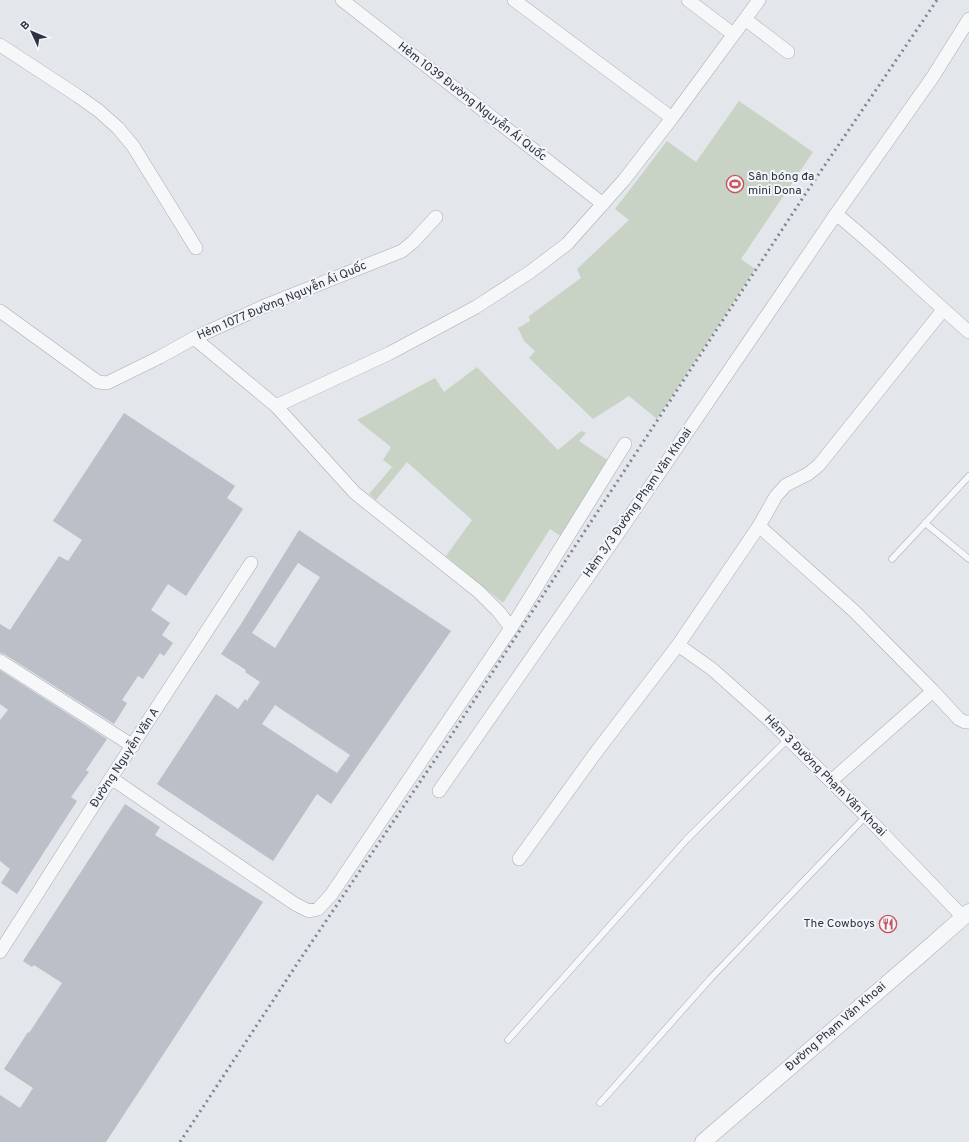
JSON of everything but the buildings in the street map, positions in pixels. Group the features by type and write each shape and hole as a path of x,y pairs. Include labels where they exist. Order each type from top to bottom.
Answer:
{"street":[{"name":"Hẻm 1039 Đường Nguyễn Ái Quốc","path":"342,0 602,204"},
{"path":"514,0 672,118"},
{"path":"688,0 733,34"},
{"path":"276,406 390,353 476,307 530,272 567,244 624,180 759,0"},
{"path":"745,19 788,52"},
{"name":"Hẻm 3/3 Đường Phạm Văn Khoai","path":"439,791 617,535 836,214 967,29"},
{"path":"0,45 78,96 99,111 118,128 133,146 196,248"},
{"path":"836,214 866,238 943,310 969,332"},
{"name":"Hẻm 1077 Đường Nguyễn Ái Quốc","path":"0,312 98,382 107,383 160,357 194,338 267,305 402,251 413,242 436,217"},
{"path":"518,859 594,755 678,645 759,526 776,496 786,486 808,474 819,465 943,310"},
{"path":"194,338 276,406 355,493 479,592 499,612 511,628"},
{"path":"111,778 295,904 309,911 318,909 331,895 511,628 625,444"},
{"path":"759,526 854,611 959,718 965,722 969,722"},
{"name":"Đường Nguyễn Văn A","path":"0,952 251,563"},
{"name":"Hẻm 3 Đường Phạm Văn Khoai","path":"678,645 712,670 768,719 966,915"},
{"path":"0,661 133,746"},
{"path":"831,781 933,691"},
{"name":"Đường Phạm Văn Khoai","path":"703,1142 966,915"}],"lane":[{"path":"892,559 969,476"},
{"path":"925,523 969,559"},
{"path":"508,1040 686,839 788,739"},
{"path":"600,1103 710,979 866,816"}],"green space":[{"path":"739,101 813,152 741,259 755,269 657,419 629,396 593,419 529,358 535,351 524,341 518,328 530,321 529,316 581,278 577,269 629,220 615,209 667,141 696,162"},
{"path":"477,367 558,450 581,431 586,433 579,441 609,461 562,537 550,529 503,603 446,556 472,520 407,462 376,500 369,494 392,467 383,460 391,447 357,420 435,378 444,392"}],"railway":[{"path":"180,1142 301,958 445,745 808,190 937,0"}],"place":[{"name":"Sân bóng đa mini Dona","path":"735,184"},
{"name":"The Cowboys","path":"888,924"}]}
